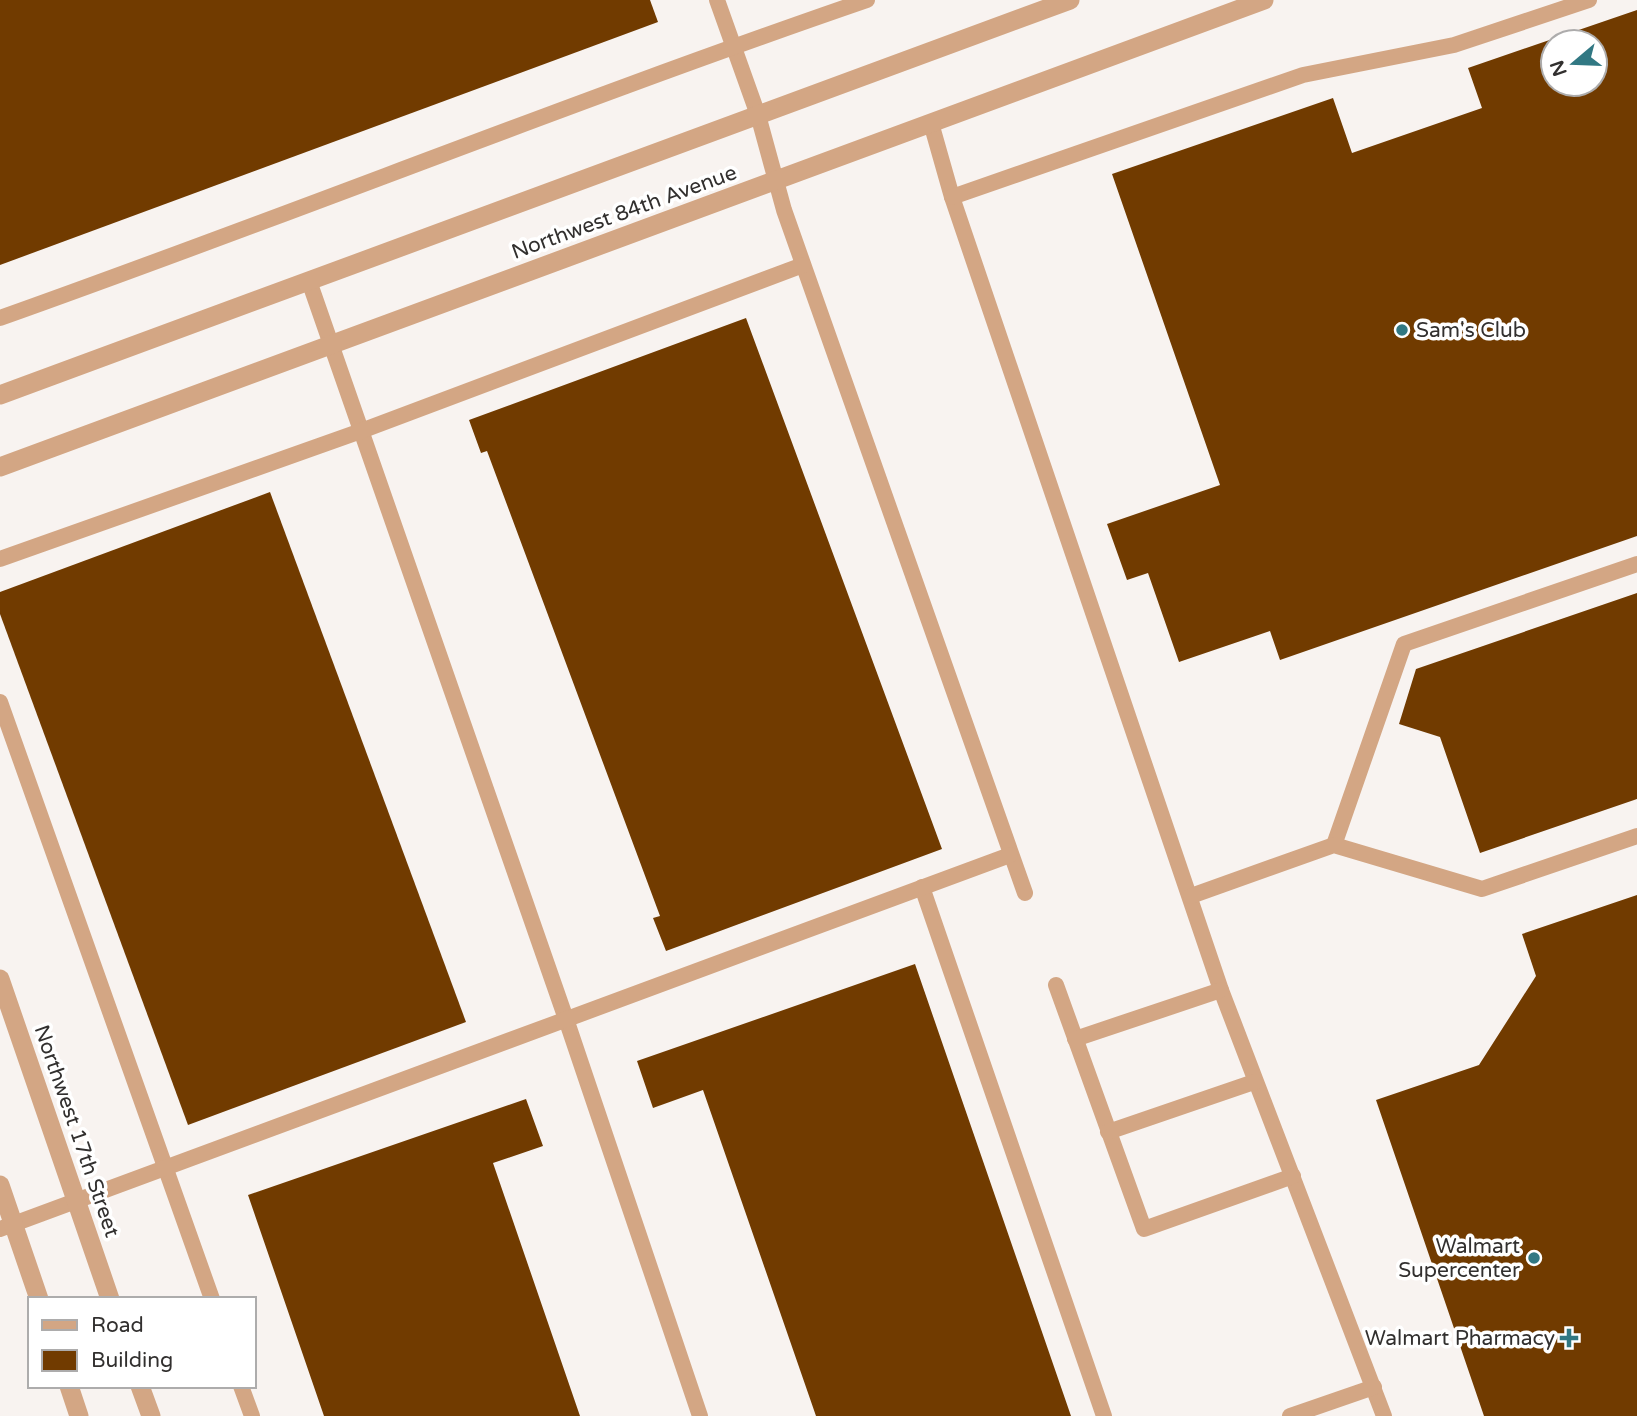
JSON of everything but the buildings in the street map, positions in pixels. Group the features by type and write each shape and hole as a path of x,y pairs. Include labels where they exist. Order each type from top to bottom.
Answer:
{"street":[{"name":"Northwest 84th Avenue","path":"0,395 1070,0"},
{"name":"Northwest 84th Avenue","path":"0,467 931,123 1242,4 1265,0"},
{"name":"Northwest 17th Street","path":"0,979 109,1297"},
{"path":"0,1185 7,1227 38,1297"},
{"path":"70,1388 79,1416"},
{"path":"141,1388 151,1416"}],"lane":[{"path":"717,0 758,115 774,181 1025,893"},
{"path":"0,318 186,252 733,46 867,0"},
{"path":"952,197 1303,75 1454,45 1589,0"},
{"path":"931,123 952,197 1221,990 1384,1416"},
{"path":"0,559 361,431 803,265"},
{"path":"309,281 566,1019 700,1416"},
{"path":"1334,845 1404,644 1637,564"},
{"path":"0,702 211,1297"},
{"path":"1191,896 1334,845 1482,889 1637,836"},
{"path":"7,1227 1010,855"},
{"path":"922,887 1104,1416"},
{"path":"1056,985 1144,1229 1293,1176"},
{"path":"1076,1040 1221,990"},
{"path":"1108,1132 1254,1082"},
{"path":"1301,1414 1374,1387"},
{"path":"243,1388 252,1416"}],"place":[{"name":"Sam's Club","path":"1402,330"},
{"name":"Walmart Supercenter","path":"1534,1258"},
{"name":"Walmart Pharmacy","path":"1569,1338"}]}
